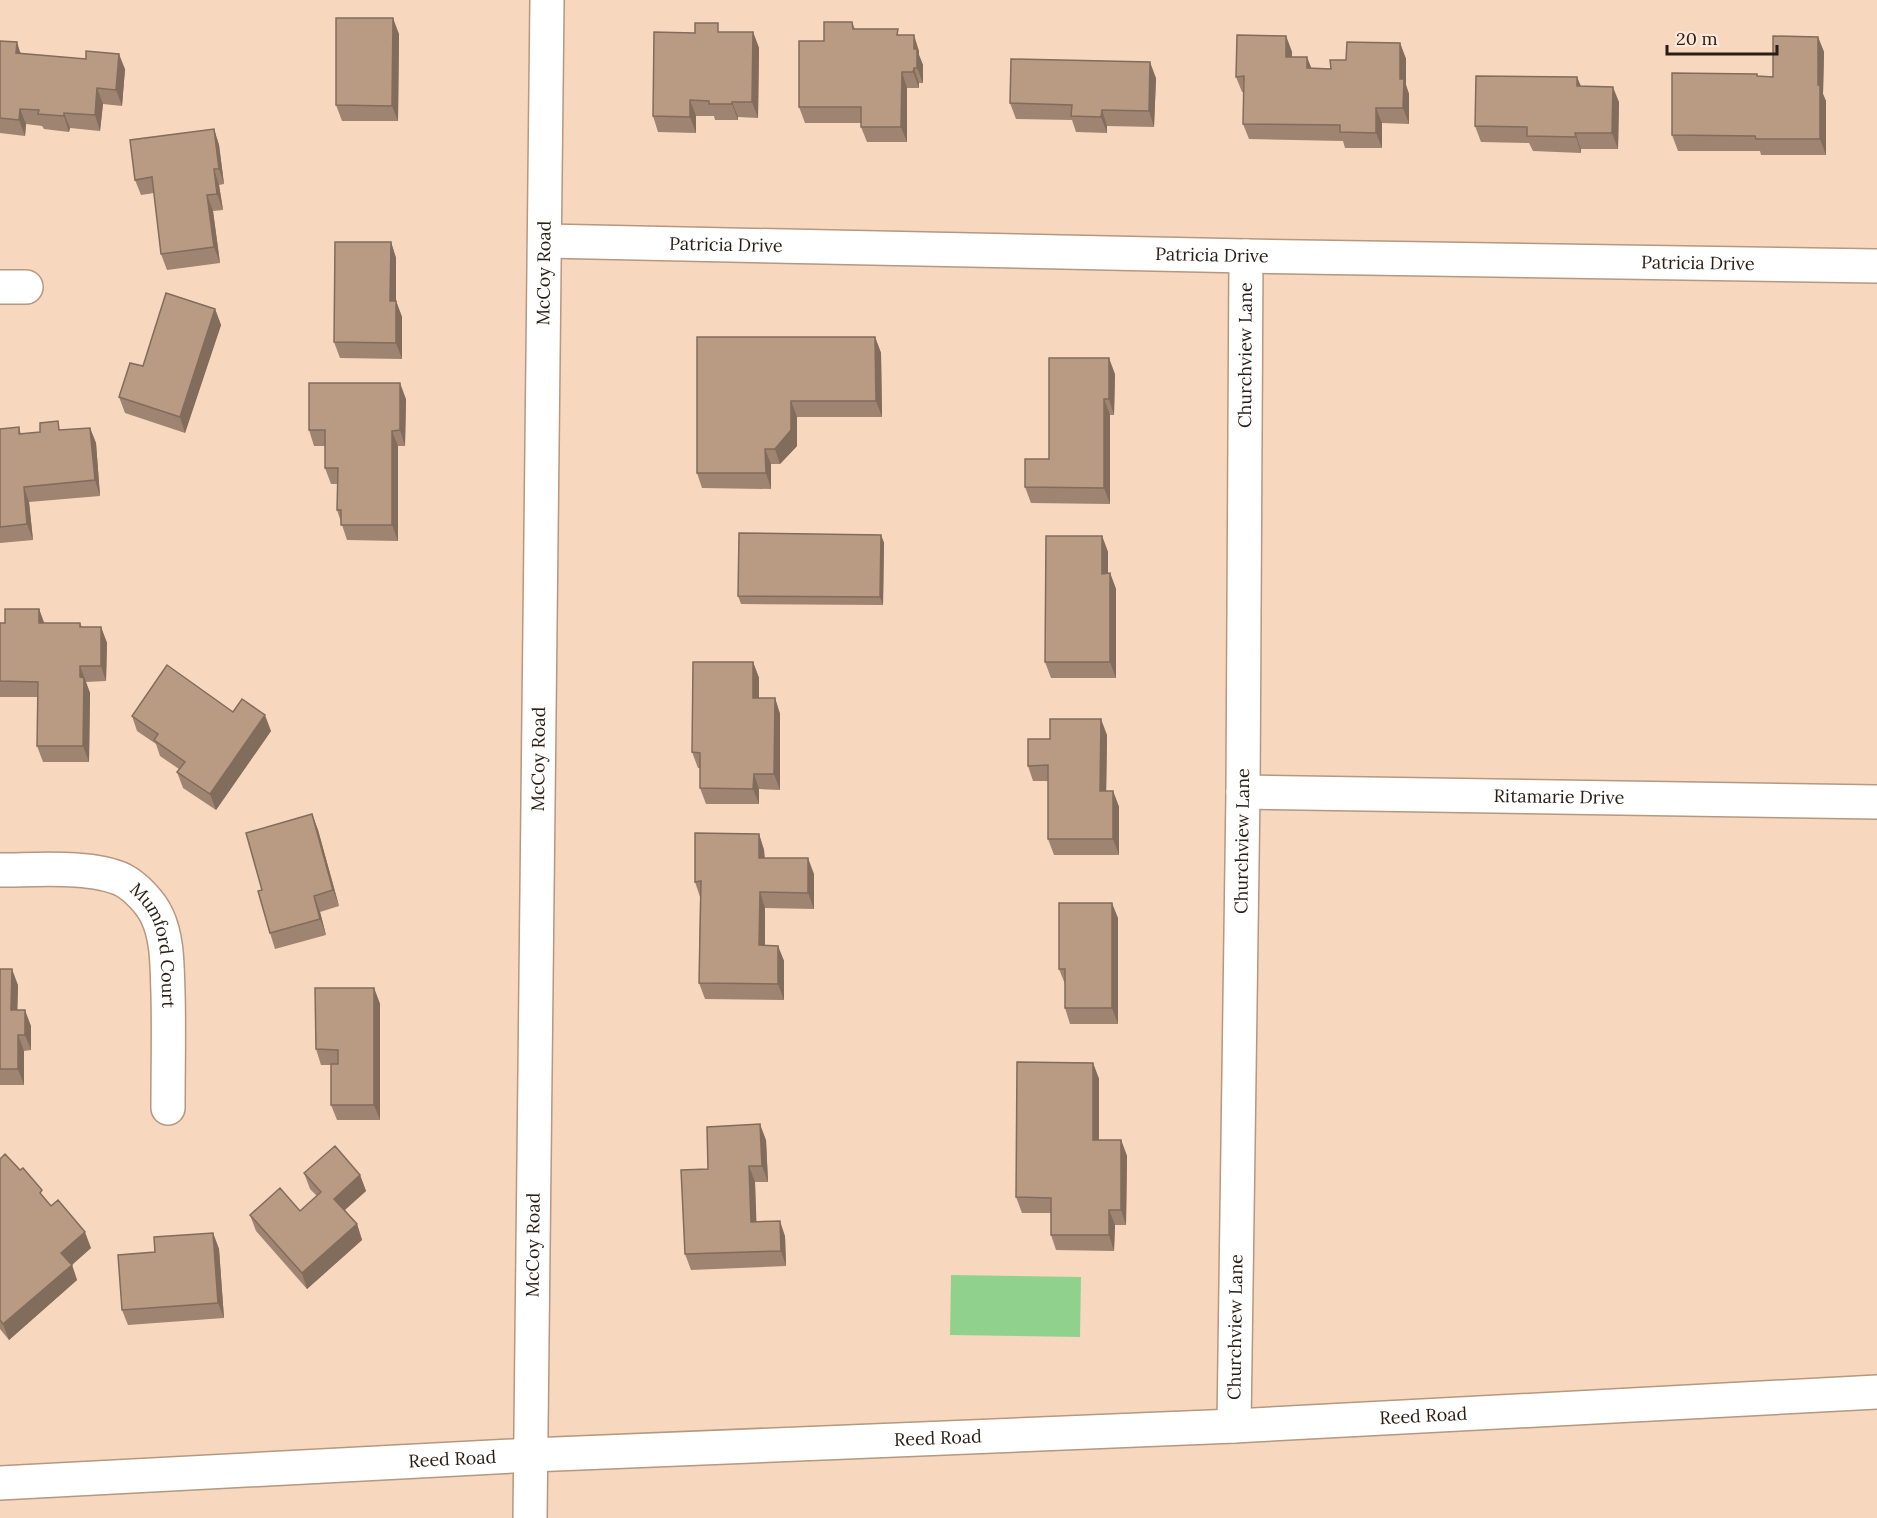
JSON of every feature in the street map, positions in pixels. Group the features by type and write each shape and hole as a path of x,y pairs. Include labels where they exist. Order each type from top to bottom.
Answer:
{"street":[{"name":"McCoy Road","path":"530,1518 547,0"},
{"name":"Patricia Drive","path":"546,241 1877,267"},
{"name":"Churchview Lane","path":"1234,1426 1243,792 1246,256"},
{"name":"Ritamarie Drive","path":"1243,792 1877,802"},
{"name":"Mumford Court","path":"0,870 98,872 123,880 142,896 157,915 164,939 167,963 168,1108"},
{"name":"Reed Road","path":"0,1483 531,1455 1234,1426 1877,1392"}],"green space":[{"path":"951,1275 1081,1277 1080,1337 950,1335"}],"building":[{"path":"336,18 393,18 392,106 336,105"},
{"path":"824,22 852,22 853,29 898,29 897,35 914,35 917,68 914,68 913,72 902,72 901,127 861,127 861,107 799,107 799,41 824,41"},
{"path":"695,23 718,23 718,32 753,32 752,102 709,104 709,101 690,100 690,117 653,116 654,32 695,33"},
{"path":"1237,35 1286,36 1286,57 1307,57 1307,68 1331,69 1330,60 1346,60 1347,42 1400,43 1400,79 1404,79 1403,108 1376,108 1376,133 1340,132 1340,125 1243,124 1244,76 1236,77"},
{"path":"1773,36 1818,37 1820,139 1672,135 1672,73 1757,74 1757,76 1773,77"},
{"path":"0,41 17,42 16,53 86,59 86,51 119,54 116,90 97,88 95,115 38,114 39,110 20,109 19,120 0,118"},
{"path":"1011,59 1150,62 1149,111 1102,110 1101,117 1071,116 1072,105 1010,103"},
{"path":"1476,76 1577,77 1577,86 1613,87 1612,133 1575,133 1576,137 1527,136 1527,127 1475,126"},
{"path":"214,129 219,169 214,169 217,194 207,195 214,247 161,254 152,177 135,180 130,140"},
{"path":"335,242 391,242 390,301 396,301 396,343 334,342"},
{"path":"166,293 215,309 180,417 119,397 130,363 143,366"},
{"path":"697,337 875,337 876,401 791,401 791,430 775,449 765,449 766,473 697,473"},
{"path":"1049,358 1109,358 1109,399 1104,399 1104,488 1025,487 1025,459 1049,459"},
{"path":"309,383 400,383 400,430 392,431 392,525 341,525 341,510 337,510 338,468 325,468 325,430 309,430"},
{"path":"58,421 59,430 90,428 95,480 24,487 27,524 0,527 0,429 19,427 19,434 40,432 40,423"},
{"path":"739,533 881,535 880,597 738,596"},
{"path":"1046,536 1102,536 1102,574 1110,573 1110,662 1045,662"},
{"path":"5,609 39,609 39,623 80,623 80,627 101,627 101,666 80,666 80,677 84,678 83,746 37,746 38,682 0,681 0,623 5,623"},
{"path":"693,662 753,662 753,698 775,698 774,774 754,774 753,789 700,788 700,753 692,752"},
{"path":"167,665 233,712 242,699 265,715 210,794 177,772 185,762 154,740 158,734 132,716"},
{"path":"1050,719 1101,719 1100,791 1113,791 1113,839 1048,839 1048,765 1028,766 1028,739 1050,739"},
{"path":"312,814 333,890 314,896 320,919 270,933 258,891 262,890 246,833"},
{"path":"695,833 759,834 759,858 808,858 808,893 760,892 759,945 778,946 778,984 699,983 701,881 695,882"},
{"path":"1059,903 1112,903 1112,1008 1065,1008 1065,969 1059,969"},
{"path":"0,969 12,969 11,1010 25,1010 25,1035 18,1035 18,1069 0,1069"},
{"path":"315,988 374,988 374,1105 331,1105 331,1064 338,1064 338,1050 316,1049"},
{"path":"1017,1062 1093,1063 1093,1140 1121,1140 1121,1210 1109,1210 1109,1235 1051,1235 1051,1198 1016,1197"},
{"path":"760,1124 762,1166 749,1166 751,1222 780,1221 781,1251 685,1254 681,1170 708,1169 707,1127"},
{"path":"335,1146 360,1175 334,1199 357,1224 302,1273 250,1215 280,1188 300,1211 321,1192 304,1173"},
{"path":"5,1154 20,1170 23,1168 42,1190 40,1193 51,1206 58,1200 85,1232 61,1253 72,1265 3,1324 0,1320 0,1159"},
{"path":"213,1233 218,1303 122,1310 118,1255 155,1252 154,1237"}]}
